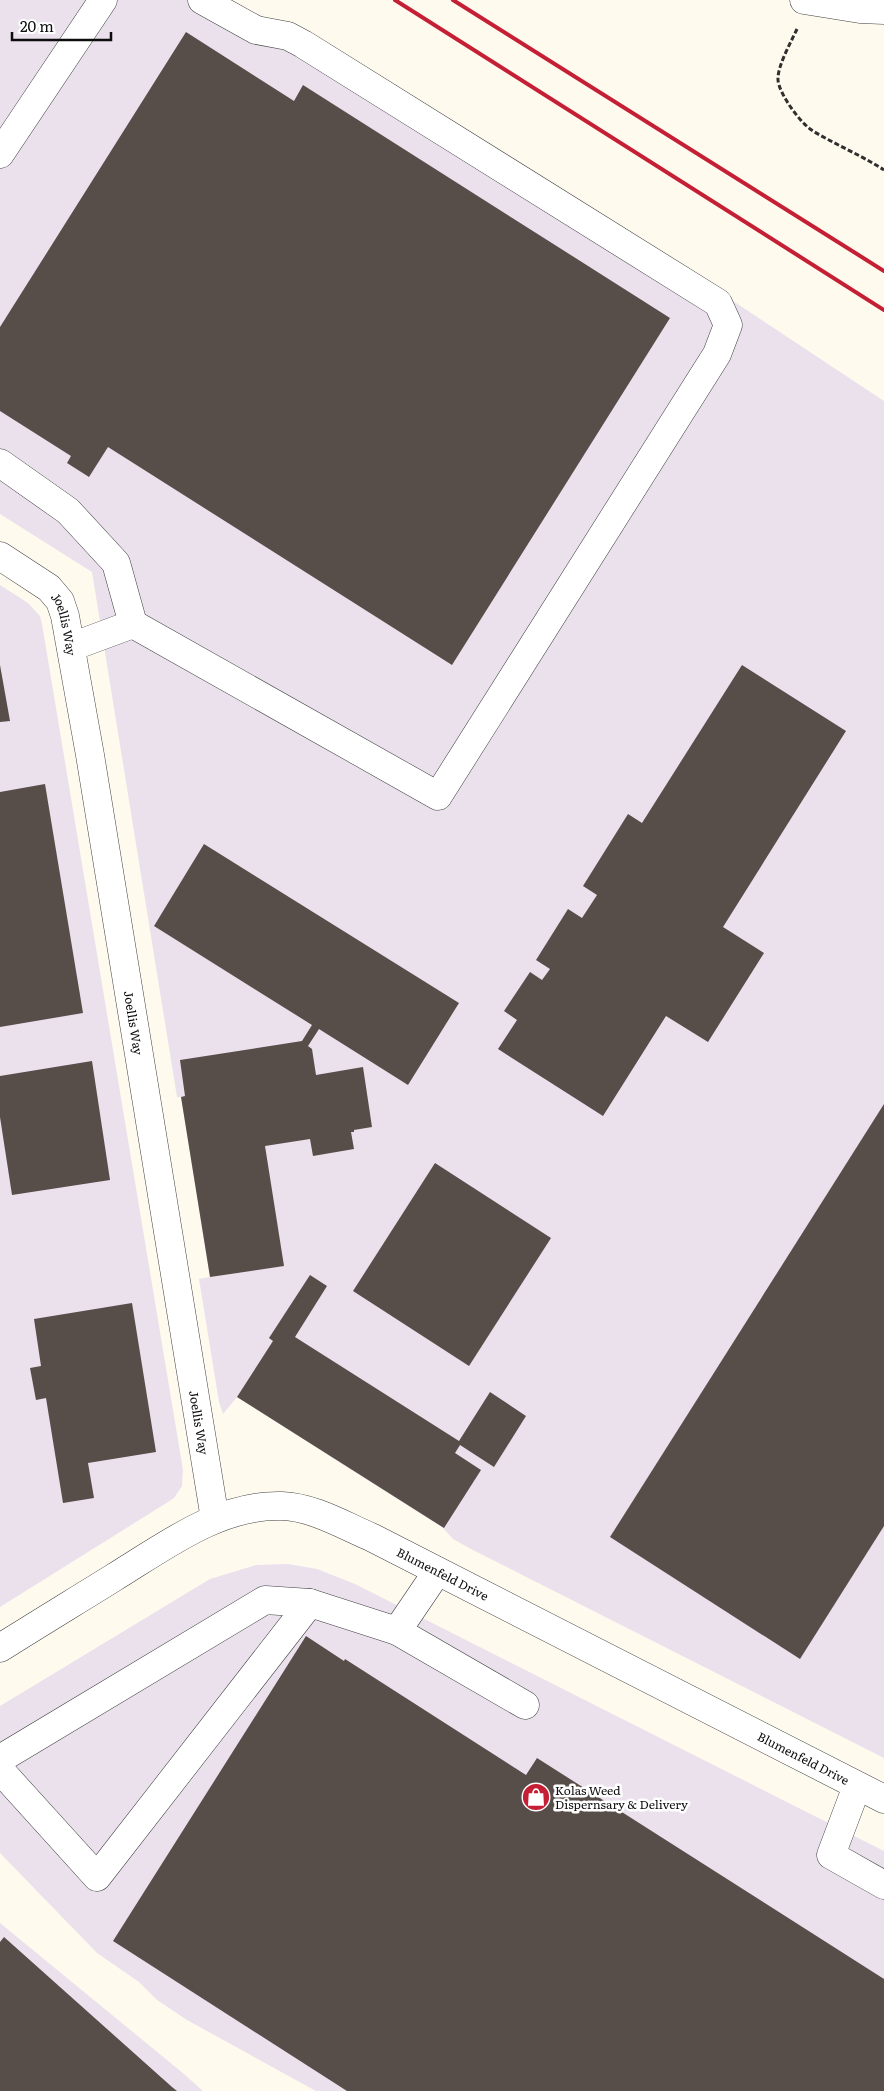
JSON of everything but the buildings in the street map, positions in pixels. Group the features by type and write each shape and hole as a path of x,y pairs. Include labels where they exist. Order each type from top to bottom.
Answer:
{"street":[{"path":"0,154 103,0"},
{"path":"0,463 68,511 116,563 133,624 438,796 717,354 728,324 718,303 304,44 288,36 256,30 202,0"},
{"path":"806,1 860,9 884,10"},
{"name":"Joellis Way","path":"0,556 49,588 60,601 72,647 215,1519"},
{"path":"72,647 133,624"},
{"name":"Blumenfeld Drive","path":"0,1648 177,1539 215,1519 260,1508 282,1506 304,1509 371,1537 884,1799"},
{"path":"397,1631 438,1572"},
{"path":"0,1759 265,1600 310,1603 397,1631 525,1705"},
{"path":"0,1770 97,1877 310,1603"},
{"path":"857,1786 831,1855 884,1885"}],"path":[{"path":"806,1 778,79 784,97 810,130 863,156 884,170"}],"shaded area":[{"path":"0,0 228,0 268,19 721,293 884,401 884,1758 453,1539 443,1528 237,1397 223,1414 219,1402 199,1279 210,1277 181,1097 177,1097 92,572 0,514"},
{"path":"0,585 28,603 40,616 42,624 183,1470 182,1486 174,1498 0,1607"},
{"path":"288,1564 317,1569 355,1584 884,1851 884,2091 316,2091 187,2020 157,2000 139,1982 97,1953 0,1853 0,1706 210,1579 256,1565"},
{"path":"0,1923 184,2074 203,2091 0,2091"}],"railway":[{"path":"395,0 884,310"},
{"path":"453,0 884,271"}],"place":[{"name":"Kolas Weed Dispernsary & Delivery","path":"536,1797"}]}
